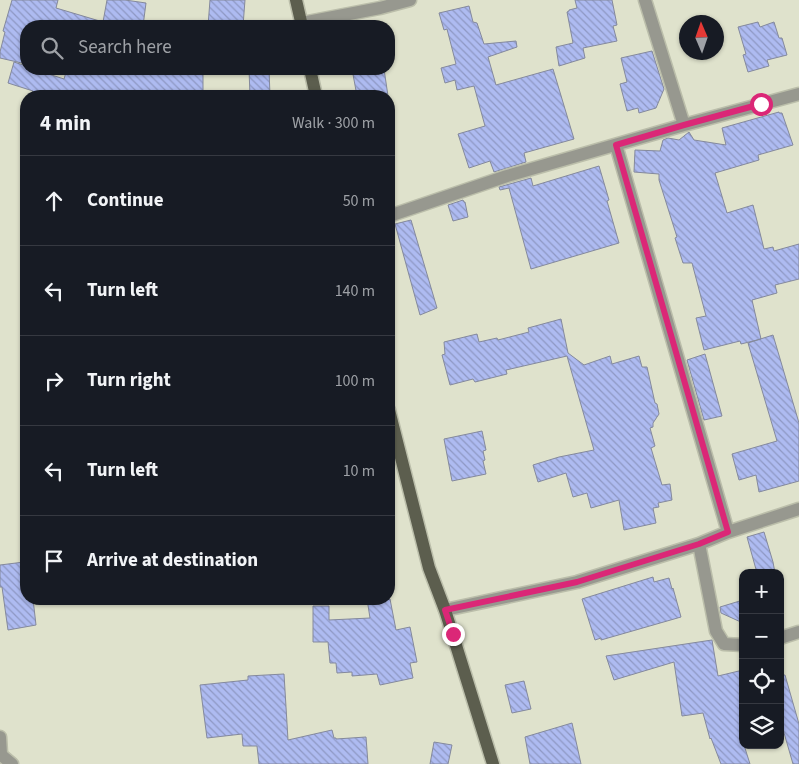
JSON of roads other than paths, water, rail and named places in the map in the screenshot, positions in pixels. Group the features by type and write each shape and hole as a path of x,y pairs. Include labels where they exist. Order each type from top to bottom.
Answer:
{"main road":[{"path":"296,0 301,20"},
{"path":"311,75 315,90"},
{"path":"395,434 429,568 445,610 493,764"}],"street":[{"path":"322,20 410,0"},
{"path":"645,0 684,125"},
{"path":"395,214 507,176 799,94"},
{"path":"616,145 728,532"},
{"path":"445,610 577,582 699,544 728,532 799,509"},
{"path":"699,544 716,631 724,644 739,645"},
{"path":"784,637 799,632"},
{"path":"0,737 0,754 12,764"}]}
